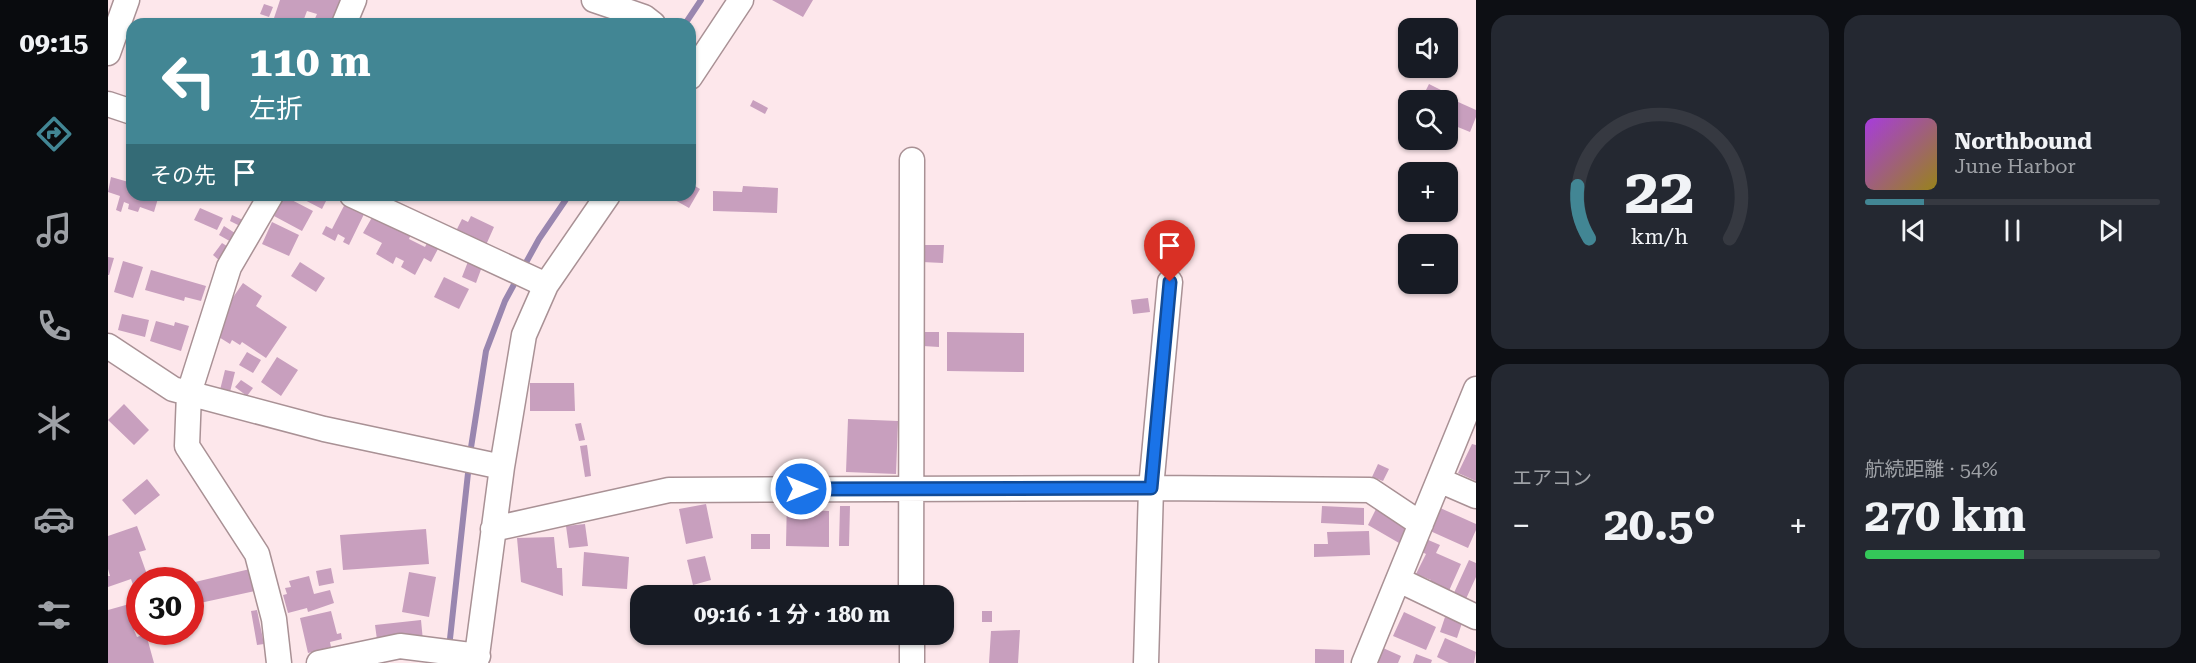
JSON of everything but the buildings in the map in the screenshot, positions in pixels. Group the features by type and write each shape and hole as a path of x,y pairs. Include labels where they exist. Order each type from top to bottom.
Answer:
{"street":[{"path":"108,54 127,0"},
{"path":"346,18 354,0"},
{"path":"594,0 645,18"},
{"path":"696,61 741,0"},
{"path":"108,104 126,110"},
{"path":"911,585 912,160"},
{"path":"268,201 229,267 189,393 187,446 257,554 274,619 279,663"},
{"path":"365,201 546,285"},
{"path":"319,663 400,646 477,659 493,529 524,335 546,285 604,201"},
{"path":"1146,663 1151,488 1170,282"},
{"path":"108,346 173,389 324,429 502,467"},
{"path":"1364,663 1476,389"},
{"path":"1439,480 1476,496"},
{"path":"493,529 669,490 1151,488 1370,490 1421,524"},
{"path":"1398,580 1476,617"},
{"path":"912,645 912,663"}],"waterway":[{"path":"689,18 701,0"},
{"path":"523,268 539,239 565,201"},
{"path":"470,454 486,351 505,301 518,277"},
{"path":"449,648 469,464"}],"route":[{"path":"801,489 1151,488 1170,282"}]}
